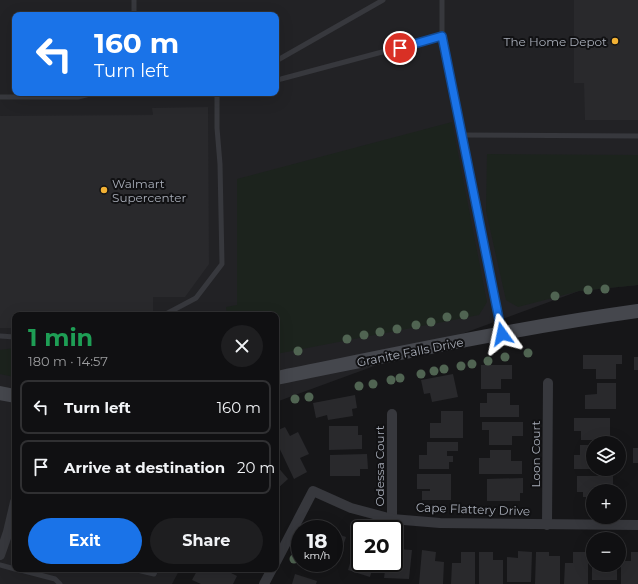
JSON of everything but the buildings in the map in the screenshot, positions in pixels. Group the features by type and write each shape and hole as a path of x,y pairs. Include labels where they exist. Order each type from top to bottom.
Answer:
{"street":[{"name":"Granite Falls Drive","path":"279,377 585,318 638,311"},
{"name":"Loon Court","path":"547,524 548,383"},
{"path":"0,393 12,395"},
{"name":"Odessa Court","path":"392,414 392,519"},
{"name":"Cape Flattery Drive","path":"279,556 313,491 351,508 392,519 440,524 638,525"},
{"path":"0,555 12,515"},
{"path":"264,584 270,572"}],"lane":[{"path":"134,0 134,12"},
{"path":"279,59 383,0"},
{"path":"442,0 442,36 502,334"},
{"path":"279,80 442,36"},
{"path":"0,97 82,96"},
{"path":"170,312 196,298 222,264 217,96"},
{"path":"462,135 638,136"},
{"path":"0,336 12,336"},
{"path":"0,565 12,568"},
{"path":"28,572 55,579 60,584"}],"shaded area":[{"path":"0,0 638,0 638,285 579,291 279,401 279,312 12,312 12,572 178,572 172,584 0,584"},
{"path":"452,122 487,302 479,315 279,353 279,312 227,312 226,307 237,305 237,179"},
{"path":"487,154 638,155 638,285 579,291 518,307 506,300 486,211"},
{"path":"12,348 12,377 0,374 0,350"}],"place":[{"name":"The Home Depot","path":"615,41"},
{"name":"Walmart Supercenter","path":"104,190"}],"route":[{"path":"400,48 442,36 502,334"}]}
